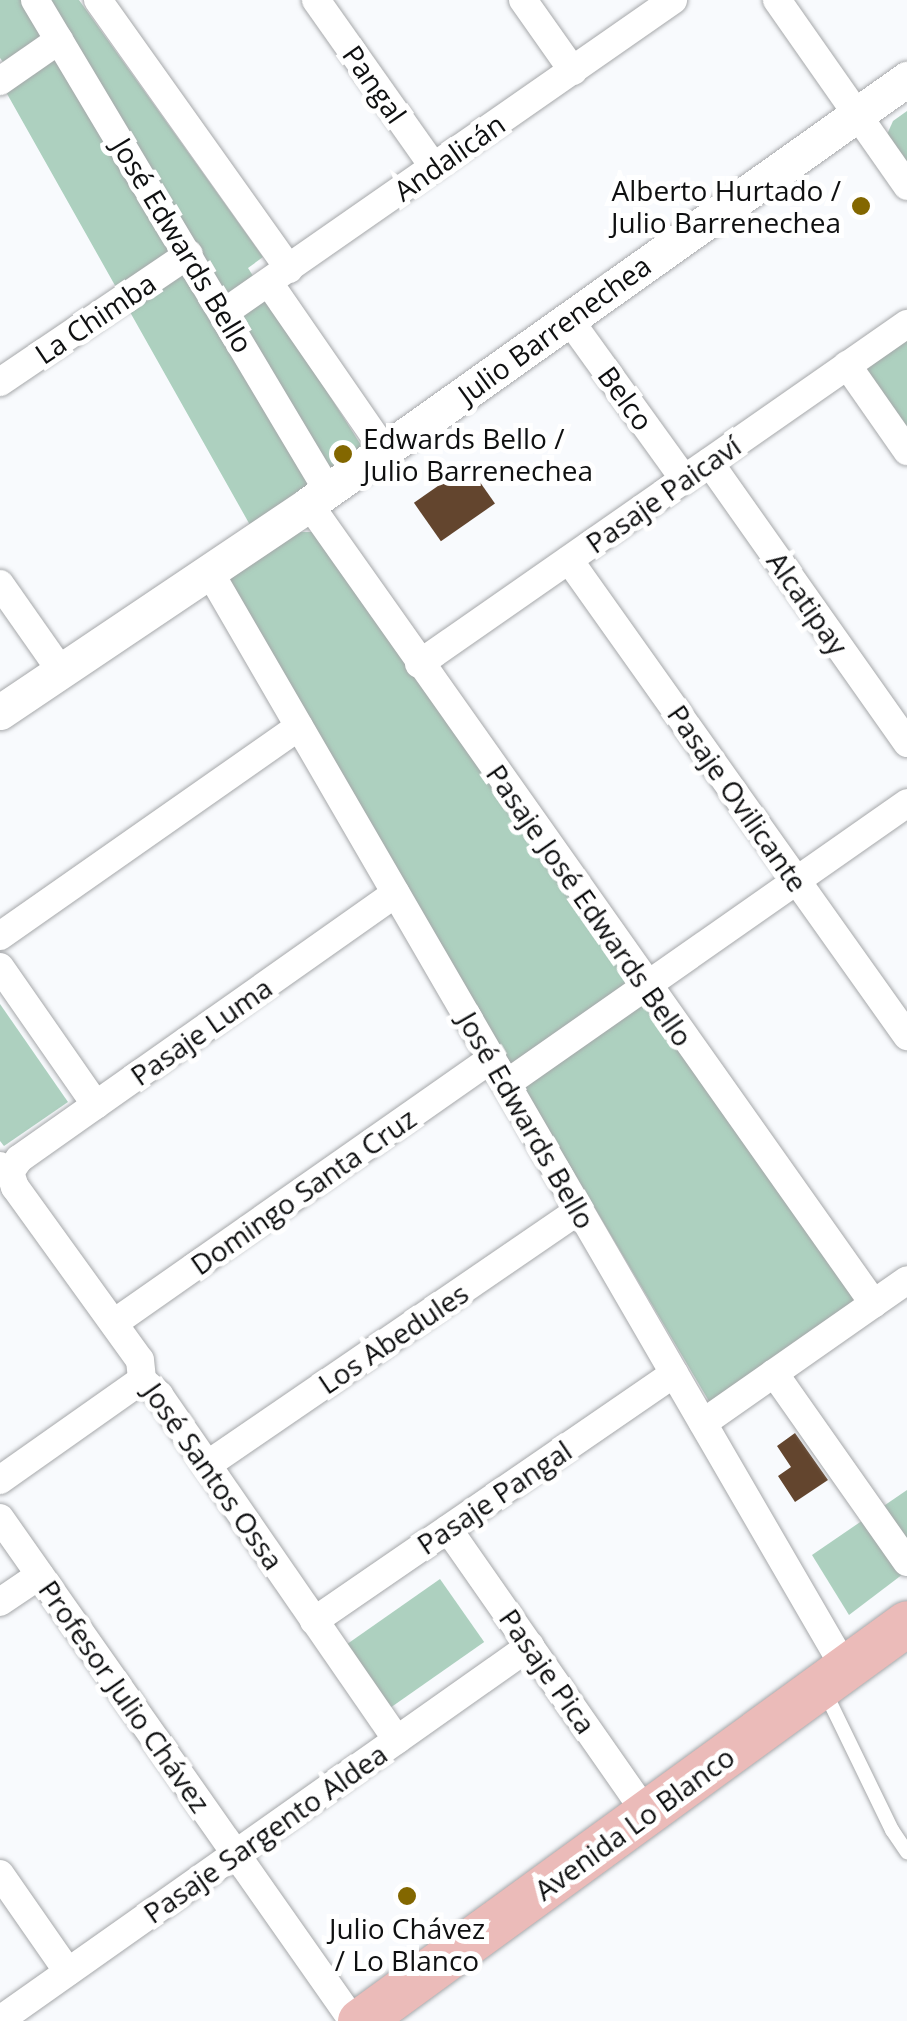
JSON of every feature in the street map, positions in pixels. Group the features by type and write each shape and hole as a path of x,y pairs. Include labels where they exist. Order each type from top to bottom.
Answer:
{"main road":[{"name":"Avenida Lo Blanco","path":"356,2021 907,1623"}],"street":[{"name":"José Edwards Bello","path":"35,0 225,312 318,498"},
{"name":"José Edwards Bello","path":"98,0 279,276 385,451"},
{"name":"Pangal","path":"316,0 434,167"},
{"path":"523,0 572,70"},
{"name":"Andalicán","path":"225,312 673,0"},
{"path":"777,0 907,186"},
{"path":"0,81 60,40"},
{"name":"Julio Barrenechea","path":"0,712 318,498 907,79"},
{"name":"La Chimba","path":"0,382 190,254"},
{"name":"Belco","path":"568,318 684,479"},
{"name":"Pasaje Paicaví","path":"419,664 907,324"},
{"path":"847,366 907,451"},
{"name":"Alcatipay","path":"709,462 907,744"},
{"name":"Pasaje José Edwards Bello","path":"318,498 419,664 874,1304"},
{"name":"Pasaje Ovilicante","path":"569,560 907,1036"},
{"name":"José Edwards Bello","path":"210,571 703,1423 834,1676"},
{"path":"0,584 61,671"},
{"path":"0,936 300,727"},
{"path":"506,1084 907,803"},
{"name":"Pasaje Luma","path":"5,1169 396,893"},
{"path":"0,966 96,1105"},
{"name":"Domingo Santa Cruz","path":"114,1323 492,1058"},
{"name":"José Santos Ossa","path":"5,1169 144,1366 142,1380 159,1395 397,1740"},
{"name":"Los Abedules","path":"207,1465 580,1210"},
{"path":"703,1423 907,1280"},
{"name":"Pasaje Pangal","path":"314,1621 674,1374"},
{"path":"774,1374 907,1562"},
{"path":"0,1480 142,1380"},
{"name":"Profesor Julio Chávez","path":"0,1518 356,2021"},
{"name":"Pasaje Pica","path":"448,1529 647,1814"},
{"path":"0,1602 40,1575"},
{"name":"Pasaje Sargento Aldea","path":"0,2020 530,1646"},
{"path":"0,1874 68,1972"}],"lane":[{"path":"834,1676 907,1852"}],"green space":[{"path":"0,0 79,0 263,257 248,268 363,448 250,525 6,92 18,82 0,58"},
{"path":"907,111 907,171 885,139 893,121"},
{"path":"907,340 907,435 863,371"},
{"path":"297,532 314,532 866,1300 713,1408 224,580"},
{"path":"0,1004 68,1102 4,1146 0,1141"},
{"path":"907,1490 907,1571 849,1615 812,1555"},
{"path":"440,1579 484,1642 390,1708 346,1645"}],"building":[{"path":"468,465 495,504 441,541 414,503"},
{"path":"795,1433 828,1480 795,1502 778,1476 791,1467 777,1446"}],"place":[{"name":"Alberto Hurtado / Julio Barrenechea","path":"861,206"},
{"name":"Edwards Bello / Julio Barrenechea","path":"343,454"},
{"name":"Julio Chávez / Lo Blanco","path":"407,1896"}]}
